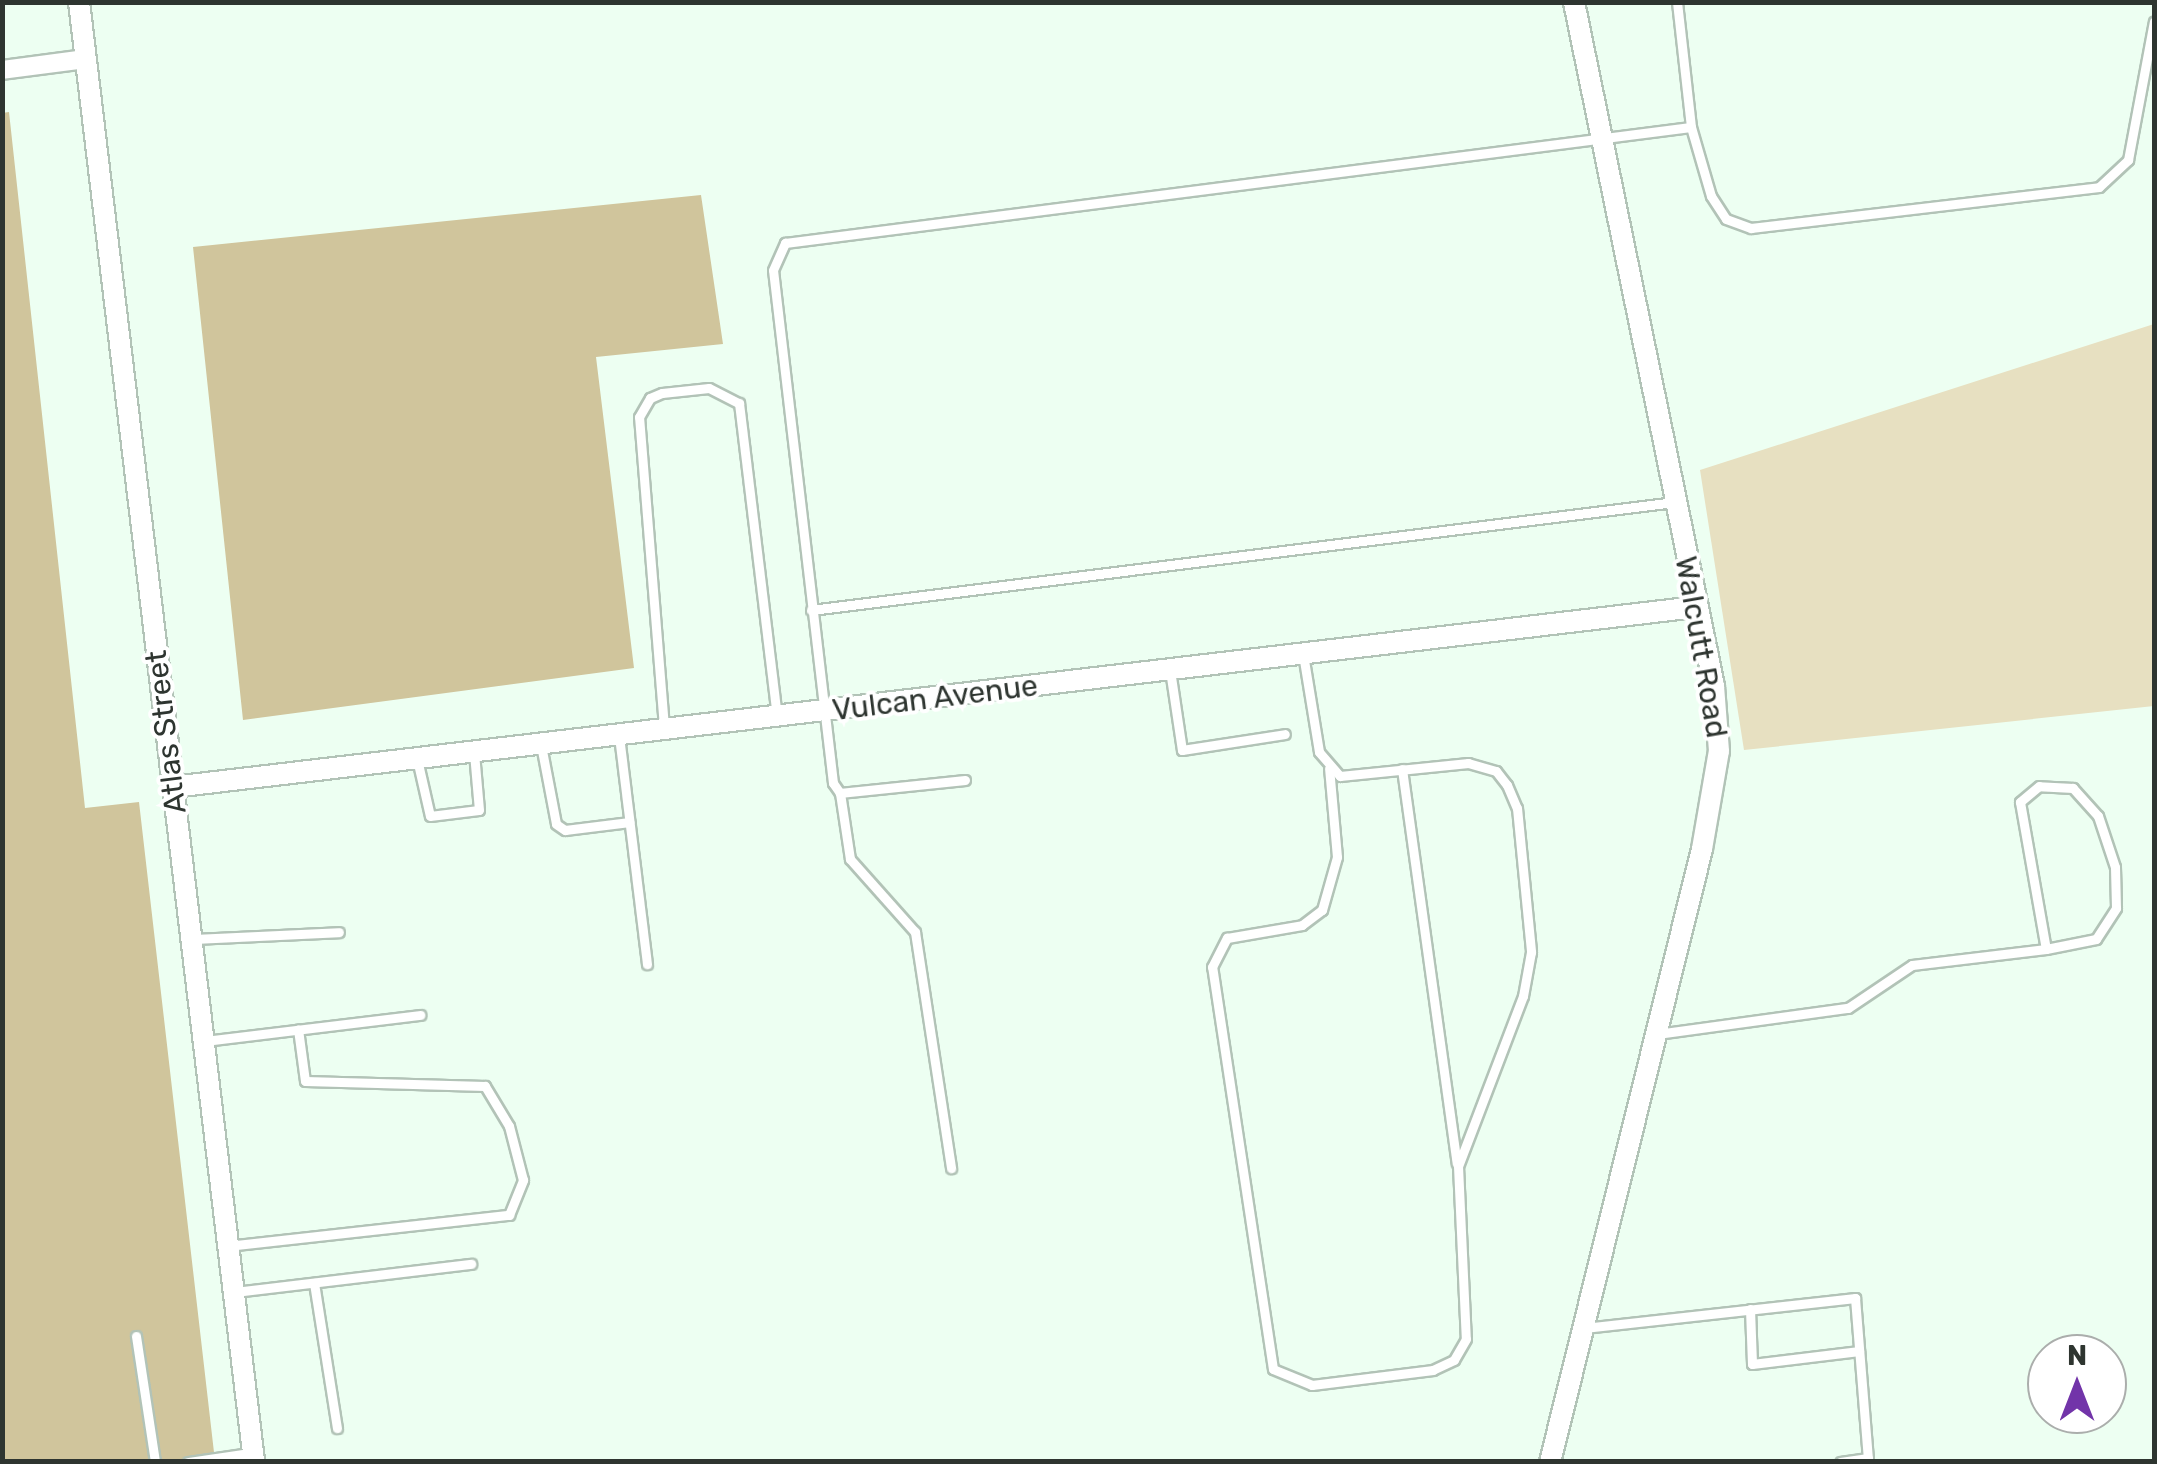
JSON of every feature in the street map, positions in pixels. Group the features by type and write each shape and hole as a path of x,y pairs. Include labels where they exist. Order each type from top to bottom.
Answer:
{"street":[{"name":"Atlas Street","path":"79,2 254,1457"},
{"name":"Walcutt Road","path":"1550,1462 1702,849 1719,751 1697,606 1574,2"},
{"path":"2,70 86,59"},
{"name":"Vulcan Avenue","path":"173,787 1697,606"}],"lane":[{"path":"1677,2 1691,128 1711,196 1726,219 1751,228 2098,187 2128,160 2154,21"},
{"path":"951,1168 915,932 850,859 840,793 833,783 773,270 785,243 1691,128"},
{"path":"664,730 639,428 643,406 662,394 708,388 739,403 777,717"},
{"path":"811,610 1675,502"},
{"path":"1304,654 1319,752 1329,768 1340,776 1468,763 1496,771 1517,808 1529,970 1458,1166"},
{"path":"1170,670 1182,750 1285,734"},
{"path":"619,736 648,964"},
{"path":"541,745 556,824 565,830 630,822"},
{"path":"418,760 426,814 463,812 481,806 474,753"},
{"path":"1329,768 1337,856 1322,910 1302,925 1227,938 1212,967 1273,1369 1312,1384 1432,1370 1454,1360 1470,1315 1458,1166 1402,769"},
{"path":"840,793 965,780"},
{"path":"1654,1034 1848,1008 1912,965 2046,949 2096,939 2116,908 2115,867 2098,816 2073,788 2039,786 2020,802 2046,949"},
{"path":"191,939 339,932"},
{"path":"203,1042 420,1014"},
{"path":"227,1246 509,1215 522,1180 509,1126 485,1086 305,1080 298,1029"},
{"path":"233,1292 471,1264"},
{"path":"314,1282 337,1428"},
{"path":"1582,1328 1855,1298 1868,1458 1840,1462"},
{"path":"1750,1310 1752,1364 1860,1351"},
{"path":"136,1336 155,1462"},
{"path":"188,1462 254,1457"}],"shaded area":[{"path":"9,112 85,808 139,802 215,1461 3,1461 2,113"},
{"path":"701,195 723,344 596,357 634,668 243,720 193,247"},
{"path":"2154,324 2154,706 1744,750 1700,470"}]}
